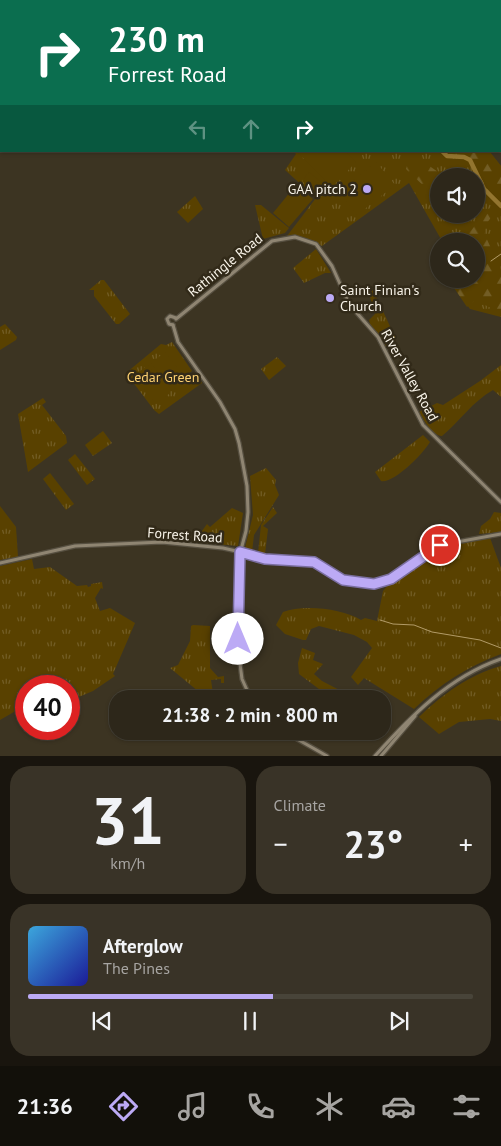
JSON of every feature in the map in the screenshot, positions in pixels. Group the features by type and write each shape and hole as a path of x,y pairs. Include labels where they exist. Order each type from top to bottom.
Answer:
{"street":[{"name":"Rathingle Road","path":"176,319 272,241 290,237 305,240 321,249 336,273 349,304 365,322"},
{"path":"173,325 169,324 167,319 172,316 176,319 173,325 178,342 218,398 237,434 248,496 246,531 240,552 239,663 242,679 248,690"},
{"name":"River Valley Road","path":"365,322 378,337 425,427 501,502"},
{"name":"Forrest Road","path":"0,563 75,546 162,542 240,552 265,559 314,562 343,580 374,584 391,579 440,545 501,534"},
{"path":"375,756 407,720 456,680 481,666 501,658"},
{"path":"381,756 416,713"},
{"path":"300,740 327,755"}],"green space":[{"path":"294,152 490,152 501,166 501,317 470,309 455,288 485,288 485,233 437,233 432,223 485,223 485,168 430,168 430,220 409,183 322,246 306,238 287,236 316,198 285,170 296,154"},
{"path":"297,152 346,152 356,162 332,187"},
{"path":"453,152 490,152 501,166 501,204 490,195 485,185 485,168 476,168 472,159"},
{"path":"412,160 425,163 432,168 430,168 430,192 406,169 408,162"},
{"name":"GAA pitch 2","path":"376,162 395,185 357,215 339,192"},
{"path":"309,172 327,187 319,196 302,181"},
{"path":"296,185 313,199 289,227 273,213"},
{"path":"195,196 203,209 188,223 177,212"},
{"path":"255,205 261,205 289,228 285,233 263,239"},
{"path":"490,208 495,212 484,227 484,233 469,233 477,223 485,223 485,214"},
{"path":"485,235 501,270 501,313 475,300 467,307 454,288 485,288"},
{"path":"316,249 331,273 325,273 304,283 293,268"},
{"path":"101,280 104,280 130,314 119,324 116,324 94,296 94,290 89,290"},
{"path":"373,290 396,339 395,344 389,348 385,347 370,324 369,320 375,314 369,294"},
{"path":"5,324 17,337 16,340 0,350 0,327"},
{"name":"Cedar Green","path":"172,342 192,371 189,373 194,383 200,380 202,383 159,414 126,373 161,344 166,345"},
{"path":"165,352 187,380 172,391 151,363"},
{"path":"277,357 286,366 269,380 261,369"},
{"path":"148,365 170,393 156,404 134,376"},
{"path":"501,365 501,397 493,390 472,406 442,436 431,430 419,412 437,403 443,405"},
{"path":"43,398 46,402 42,405 66,436 67,443 28,472 18,414"},
{"path":"103,431 112,443 93,456 85,445"},
{"path":"423,435 430,442 421,454 393,478 381,481 375,472"},
{"path":"75,454 95,479 87,485 68,460"},
{"path":"266,468 276,480 275,485 279,495 254,535 252,552 245,548 253,515 250,476"},
{"path":"50,473 74,504 66,510 43,479"},
{"path":"0,506 16,527 18,557 0,560"},
{"path":"273,507 277,513 263,526 268,529 265,554 258,553 261,525"},
{"path":"232,508 243,513 238,546 194,542 207,524 210,527"},
{"path":"494,512 501,513 501,532 479,534 481,526 490,519"},
{"path":"489,535 501,568 501,654 454,677 414,709 391,695 391,690 383,690 364,678 358,685 351,677 372,648 367,642 354,635 319,626 311,629 306,640 303,640 285,634 276,625 283,612 302,608 323,609 344,613 361,620 365,618 377,621 383,591 395,576 435,547"},
{"path":"32,559 34,569 50,567 77,586 87,585 88,587 91,584 102,582 103,589 101,588 95,598 100,611 110,608 135,623 113,674 115,676 93,691 80,696 80,675 15,675 15,711 0,720 0,566"},
{"path":"191,626 210,626 210,668 218,677 224,676 224,683 221,683 221,679 211,680 212,690 197,690 170,668 178,665 190,641"},
{"path":"302,648 315,653 313,660 323,664 314,674 322,681 339,690 320,690 299,674 298,663"},
{"path":"501,666 501,721 490,719 459,722 439,734 419,717 457,686"}],"waterway":[{"path":"443,152 447,156 464,157 470,160 484,189 501,206"},
{"path":"491,261 501,254"},
{"path":"380,620 393,624 414,625 432,632 480,640 501,648"}],"place":[{"name":"GAA pitch 2","path":"367,189"},
{"name":"Saint Finian's Church","path":"330,298"}],"route":[{"path":"238,639 240,552 265,559 314,562 343,580 374,584 391,579 440,545"}]}
